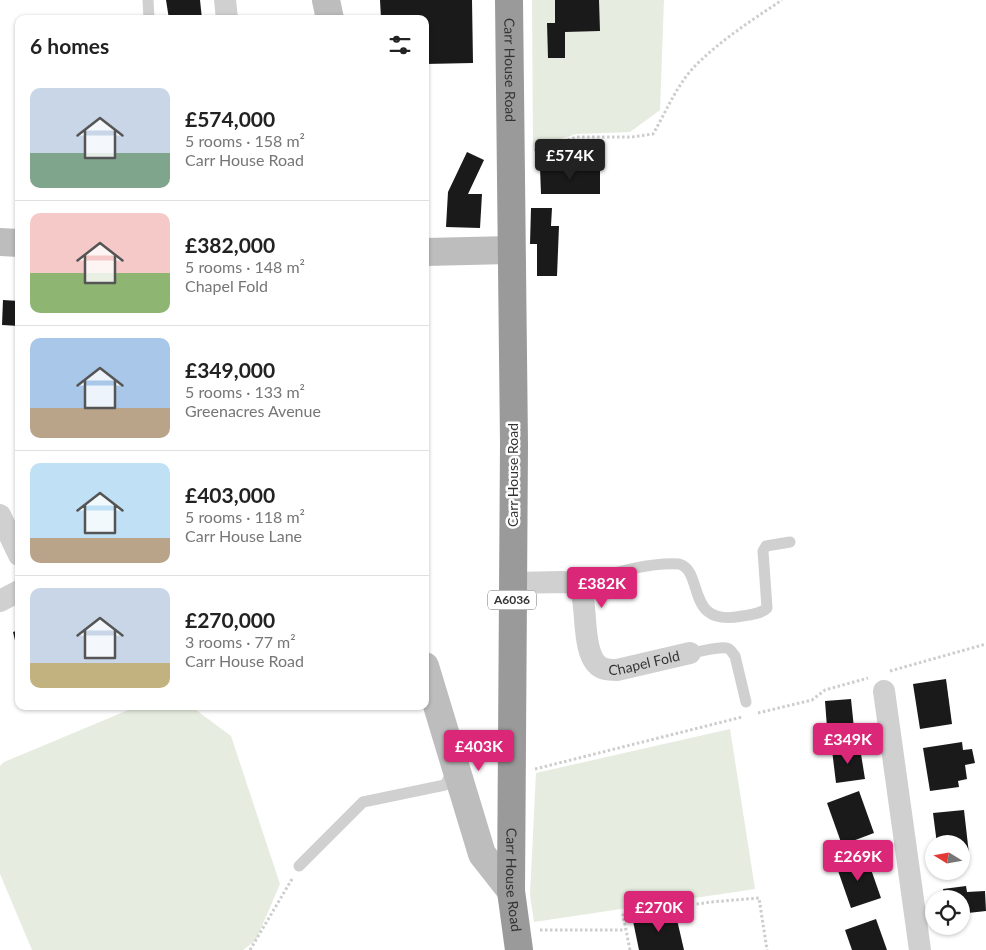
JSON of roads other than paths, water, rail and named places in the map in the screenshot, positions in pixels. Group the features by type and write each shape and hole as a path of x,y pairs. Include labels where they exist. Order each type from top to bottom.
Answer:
{"highway":[{"name":"Carr House Road","path":"509,0 514,444 511,891 518,940"}],"street":[{"path":"225,0 227,15"},
{"path":"326,0 329,15"},
{"path":"0,242 15,243"},
{"path":"429,252 511,250"},
{"path":"0,515 15,547"},
{"path":"512,583 563,582 576,584"},
{"name":"Chapel Fold","path":"576,584 582,594 586,636 594,662 600,668 618,670 690,653"},
{"path":"0,601 15,593"},
{"path":"429,679 482,854 511,891"},
{"path":"884,692 920,950"}],"lane":[{"path":"148,0 149,15"},
{"path":"576,584 615,573 651,566 679,564 683,565 689,572 704,608 715,617 735,618 763,612 767,608 763,551 766,546 790,542"},
{"path":"690,653 721,648 731,650 735,656 746,702"},
{"path":"299,866 363,802 445,785 456,767"}]}
